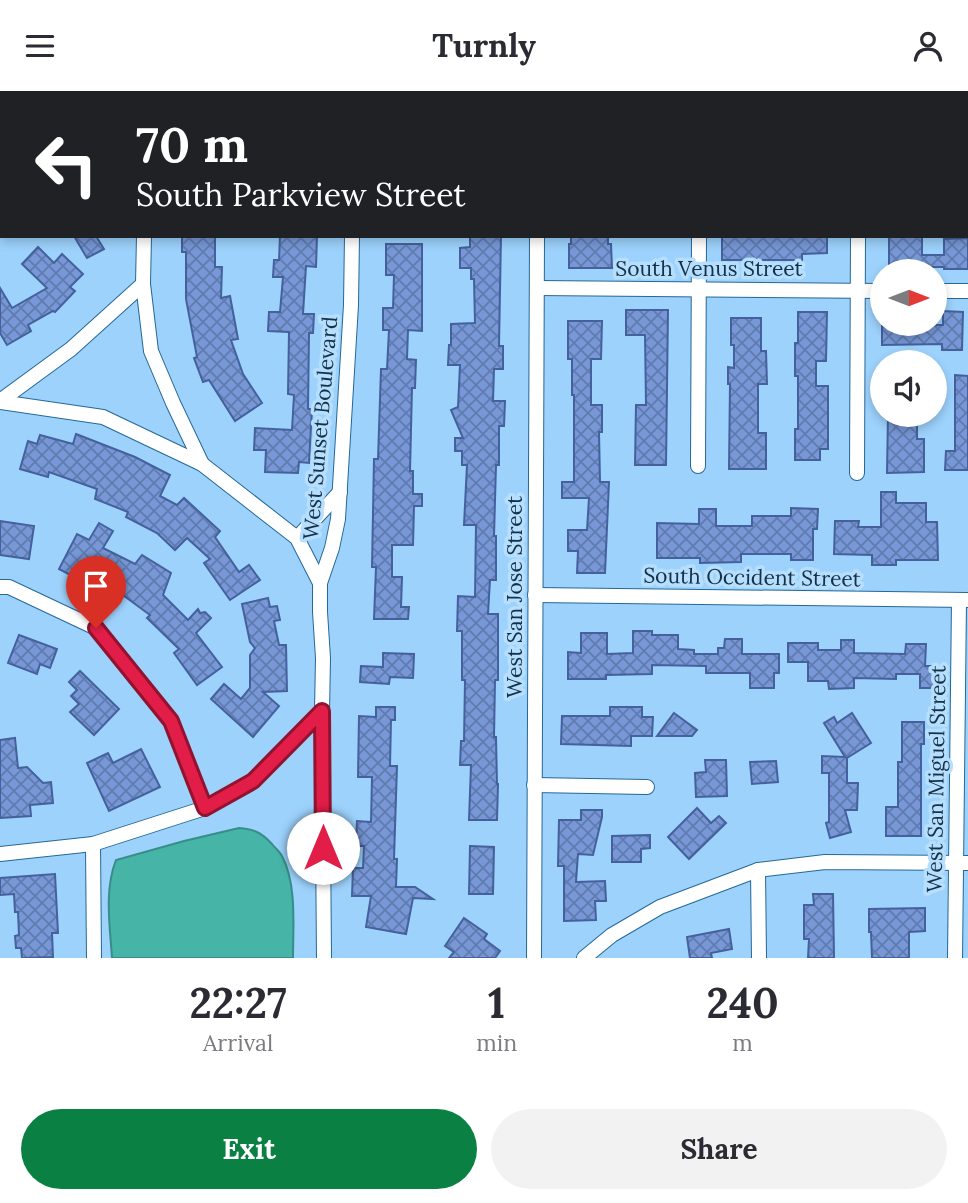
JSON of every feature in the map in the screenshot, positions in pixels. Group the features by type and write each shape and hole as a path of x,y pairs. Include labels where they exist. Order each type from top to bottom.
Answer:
{"street":[{"path":"144,238 143,284 151,351 202,464"},
{"name":"West Sunset Boulevard","path":"324,958 323,658 320,583 338,519 351,305 352,238"},
{"name":"West San Jose Street","path":"534,958 537,238"},
{"path":"698,466 699,238"},
{"path":"857,473 858,238"},
{"path":"0,402 71,349 143,284"},
{"name":"South Venus Street","path":"537,288 870,291"},
{"path":"947,291 968,291"},
{"path":"0,402 103,417 202,464 297,538 320,583"},
{"path":"297,538 340,492"},
{"path":"0,587 9,587 96,628 171,721 205,808"},
{"name":"South Occident Street","path":"536,595 963,600"},
{"name":"West San Miguel Street","path":"955,958 962,863 963,600"},
{"path":"0,854 93,844 205,808 253,781 322,711"},
{"path":"534,785 647,787"},
{"path":"93,844 94,958"},
{"path":"584,958 612,935 660,907 758,870 825,862 962,863"},
{"path":"758,870 759,958"}],"shaded area":[{"path":"239,828 265,837 281,855 287,867 293,906 293,958 112,958 109,896 116,860"}],"building":[{"path":"75,238 97,238 104,249 87,258"},
{"path":"182,238 215,238 215,267 222,267 221,298 230,296 238,339 231,340 243,374 262,403 235,421 209,380 203,382 194,358 197,357 186,299 186,252 182,252"},
{"path":"280,238 317,238 316,267 306,266 303,314 314,314 313,333 309,333 308,409 312,409 309,463 299,462 298,473 265,472 266,450 254,450 255,428 292,430 294,395 288,394 289,332 268,331 269,312 280,312 283,277 273,277 274,260 279,260"},
{"path":"470,238 501,238 499,346 503,346 503,369 494,369 493,401 505,401 504,426 499,426 499,465 496,465 496,580 490,580 488,614 498,614 498,680 495,680 494,737 498,784 497,820 469,820 471,765 460,765 461,741 464,741 465,680 462,680 462,631 457,631 458,596 475,597 476,525 464,525 467,465 462,465 462,451 455,451 455,438 463,438 451,410 458,407 460,365 448,365 451,324 475,323 474,279 471,279 471,268 460,268 460,248 470,247"},
{"path":"571,238 608,238 608,244 611,244 612,268 569,268"},
{"path":"722,238 827,238 827,253 802,254 802,260 722,260"},
{"path":"889,238 922,238 922,255 944,255 944,239 968,238 968,269 947,269 947,259 889,259"},
{"path":"386,244 422,244 422,331 408,330 407,359 416,360 415,388 412,388 410,471 413,471 413,494 422,494 422,506 414,506 413,545 392,545 392,577 402,577 401,607 409,607 408,619 374,619 374,459 378,459 381,369 387,369 389,330 383,330 383,308 393,308 394,275 386,275"},
{"path":"38,247 54,263 62,254 83,274 70,287 75,291 55,312 28,325 31,331 7,345 0,333 0,288 12,308 47,288 22,264"},
{"path":"626,310 668,310 666,465 635,465 636,405 646,405 645,335 626,335"},
{"path":"947,311 963,312 962,350 942,350 942,344 882,345 882,336 947,336"},
{"path":"798,312 827,312 826,361 816,361 816,386 828,386 828,449 820,449 820,460 795,460 798,376 795,376 795,343 798,343"},
{"path":"731,318 761,318 761,351 766,351 767,384 758,384 758,433 766,433 766,469 729,469 728,367 734,368"},
{"path":"568,321 602,321 601,359 591,359 591,405 602,405 602,432 599,432 600,482 609,482 605,573 577,573 578,551 568,551 568,530 587,530 589,498 562,498 562,482 574,482 574,395 572,359 568,359"},
{"path":"955,375 968,376 968,470 945,470 946,451 955,451"},
{"path":"888,427 917,427 917,439 924,439 924,472 887,473"},
{"path":"76,434 135,457 170,475 160,496 177,505 184,498 220,531 215,537 239,572 249,565 260,580 230,600 204,563 210,559 187,538 175,550 157,533 126,517 128,512 95,499 97,489 49,472 48,477 20,469 28,441 37,444 40,435 73,444"},
{"path":"881,492 896,492 896,503 926,503 926,522 937,522 938,560 896,560 896,565 872,565 872,555 834,554 835,521 859,521 858,527 881,527"},
{"path":"791,508 818,509 817,529 813,529 813,560 791,560 791,554 741,554 741,562 700,563 700,558 657,558 657,523 699,524 699,509 716,509 716,526 752,526 752,516 791,516"},
{"path":"0,521 34,526 29,559 0,555"},
{"path":"99,523 113,531 103,548 135,564 142,555 171,573 163,595 188,620 198,609 200,613 205,612 211,618 196,633 222,667 197,685 174,653 179,649 147,618 150,615 116,590 117,588 81,570 76,578 59,569 77,534 89,540"},
{"path":"268,598 270,607 277,606 280,620 274,621 279,645 286,645 287,691 263,692 279,706 253,737 211,699 224,684 241,699 250,688 250,655 255,648 250,642 242,604"},
{"path":"633,631 652,631 652,635 678,635 678,649 694,650 694,654 718,654 718,648 724,648 725,639 742,639 742,654 779,654 779,673 774,673 774,688 750,688 750,673 706,673 706,666 652,665 652,674 606,675 606,679 568,679 568,652 581,653 581,633 607,633 607,654 633,653"},
{"path":"19,635 57,649 50,668 40,664 37,674 8,663"},
{"path":"841,640 854,640 854,653 905,654 906,644 926,644 925,666 936,666 935,688 920,688 920,674 896,674 896,679 854,678 854,688 829,689 828,681 808,681 808,662 788,662 788,643 818,643 818,650 841,650"},
{"path":"383,653 414,654 413,678 390,677 389,684 360,682 361,666 383,667"},
{"path":"80,671 119,709 94,735 70,712 79,704 71,696 77,690 69,682"},
{"path":"376,707 395,707 395,720 391,720 390,766 397,766 394,859 397,859 396,887 415,887 433,899 413,898 406,934 366,927 371,896 352,896 353,868 363,868 364,846 356,846 357,821 371,822 372,777 358,777 359,716 376,717"},
{"path":"610,707 642,707 642,717 653,717 652,736 631,736 631,746 561,744 562,716 610,716"},
{"path":"674,713 697,730 692,736 657,736"},
{"path":"852,713 871,743 847,758 847,783 858,783 857,810 845,810 851,832 830,838 826,823 829,822 829,773 822,773 822,756 845,757 824,723 834,717 837,723"},
{"path":"902,722 924,722 924,744 921,744 921,836 886,836 886,807 898,807 898,762 902,762"},
{"path":"15,738 18,768 27,767 43,783 51,782 53,803 30,805 31,816 0,818 0,740"},
{"path":"141,749 160,787 109,811 87,763 108,753 113,763"},
{"path":"705,760 726,760 727,796 696,797 695,773 706,772"},
{"path":"776,761 778,782 752,784 750,762"},
{"path":"697,808 711,823 719,816 726,823 689,859 668,837"},
{"path":"581,810 602,810 602,817 593,855 578,854 576,882 605,881 606,901 595,901 596,920 564,921 564,866 558,866 559,820 581,820"},
{"path":"650,835 650,848 641,849 641,862 612,862 612,836"},
{"path":"470,846 494,847 493,894 469,894"},
{"path":"55,874 58,933 52,933 53,957 22,958 21,948 16,948 15,936 19,935 14,894 0,895 0,878"},
{"path":"813,894 833,894 834,958 808,958 809,939 804,939 804,905 814,905"},
{"path":"925,908 925,931 909,932 909,958 872,958 869,909"},
{"path":"464,918 487,934 484,939 500,951 495,958 449,958 454,952 445,946"},
{"path":"729,929 732,949 711,953 712,958 690,958 687,937"}],"route":[{"path":"96,628 171,721 205,808 253,781 322,711 323,848"}]}
